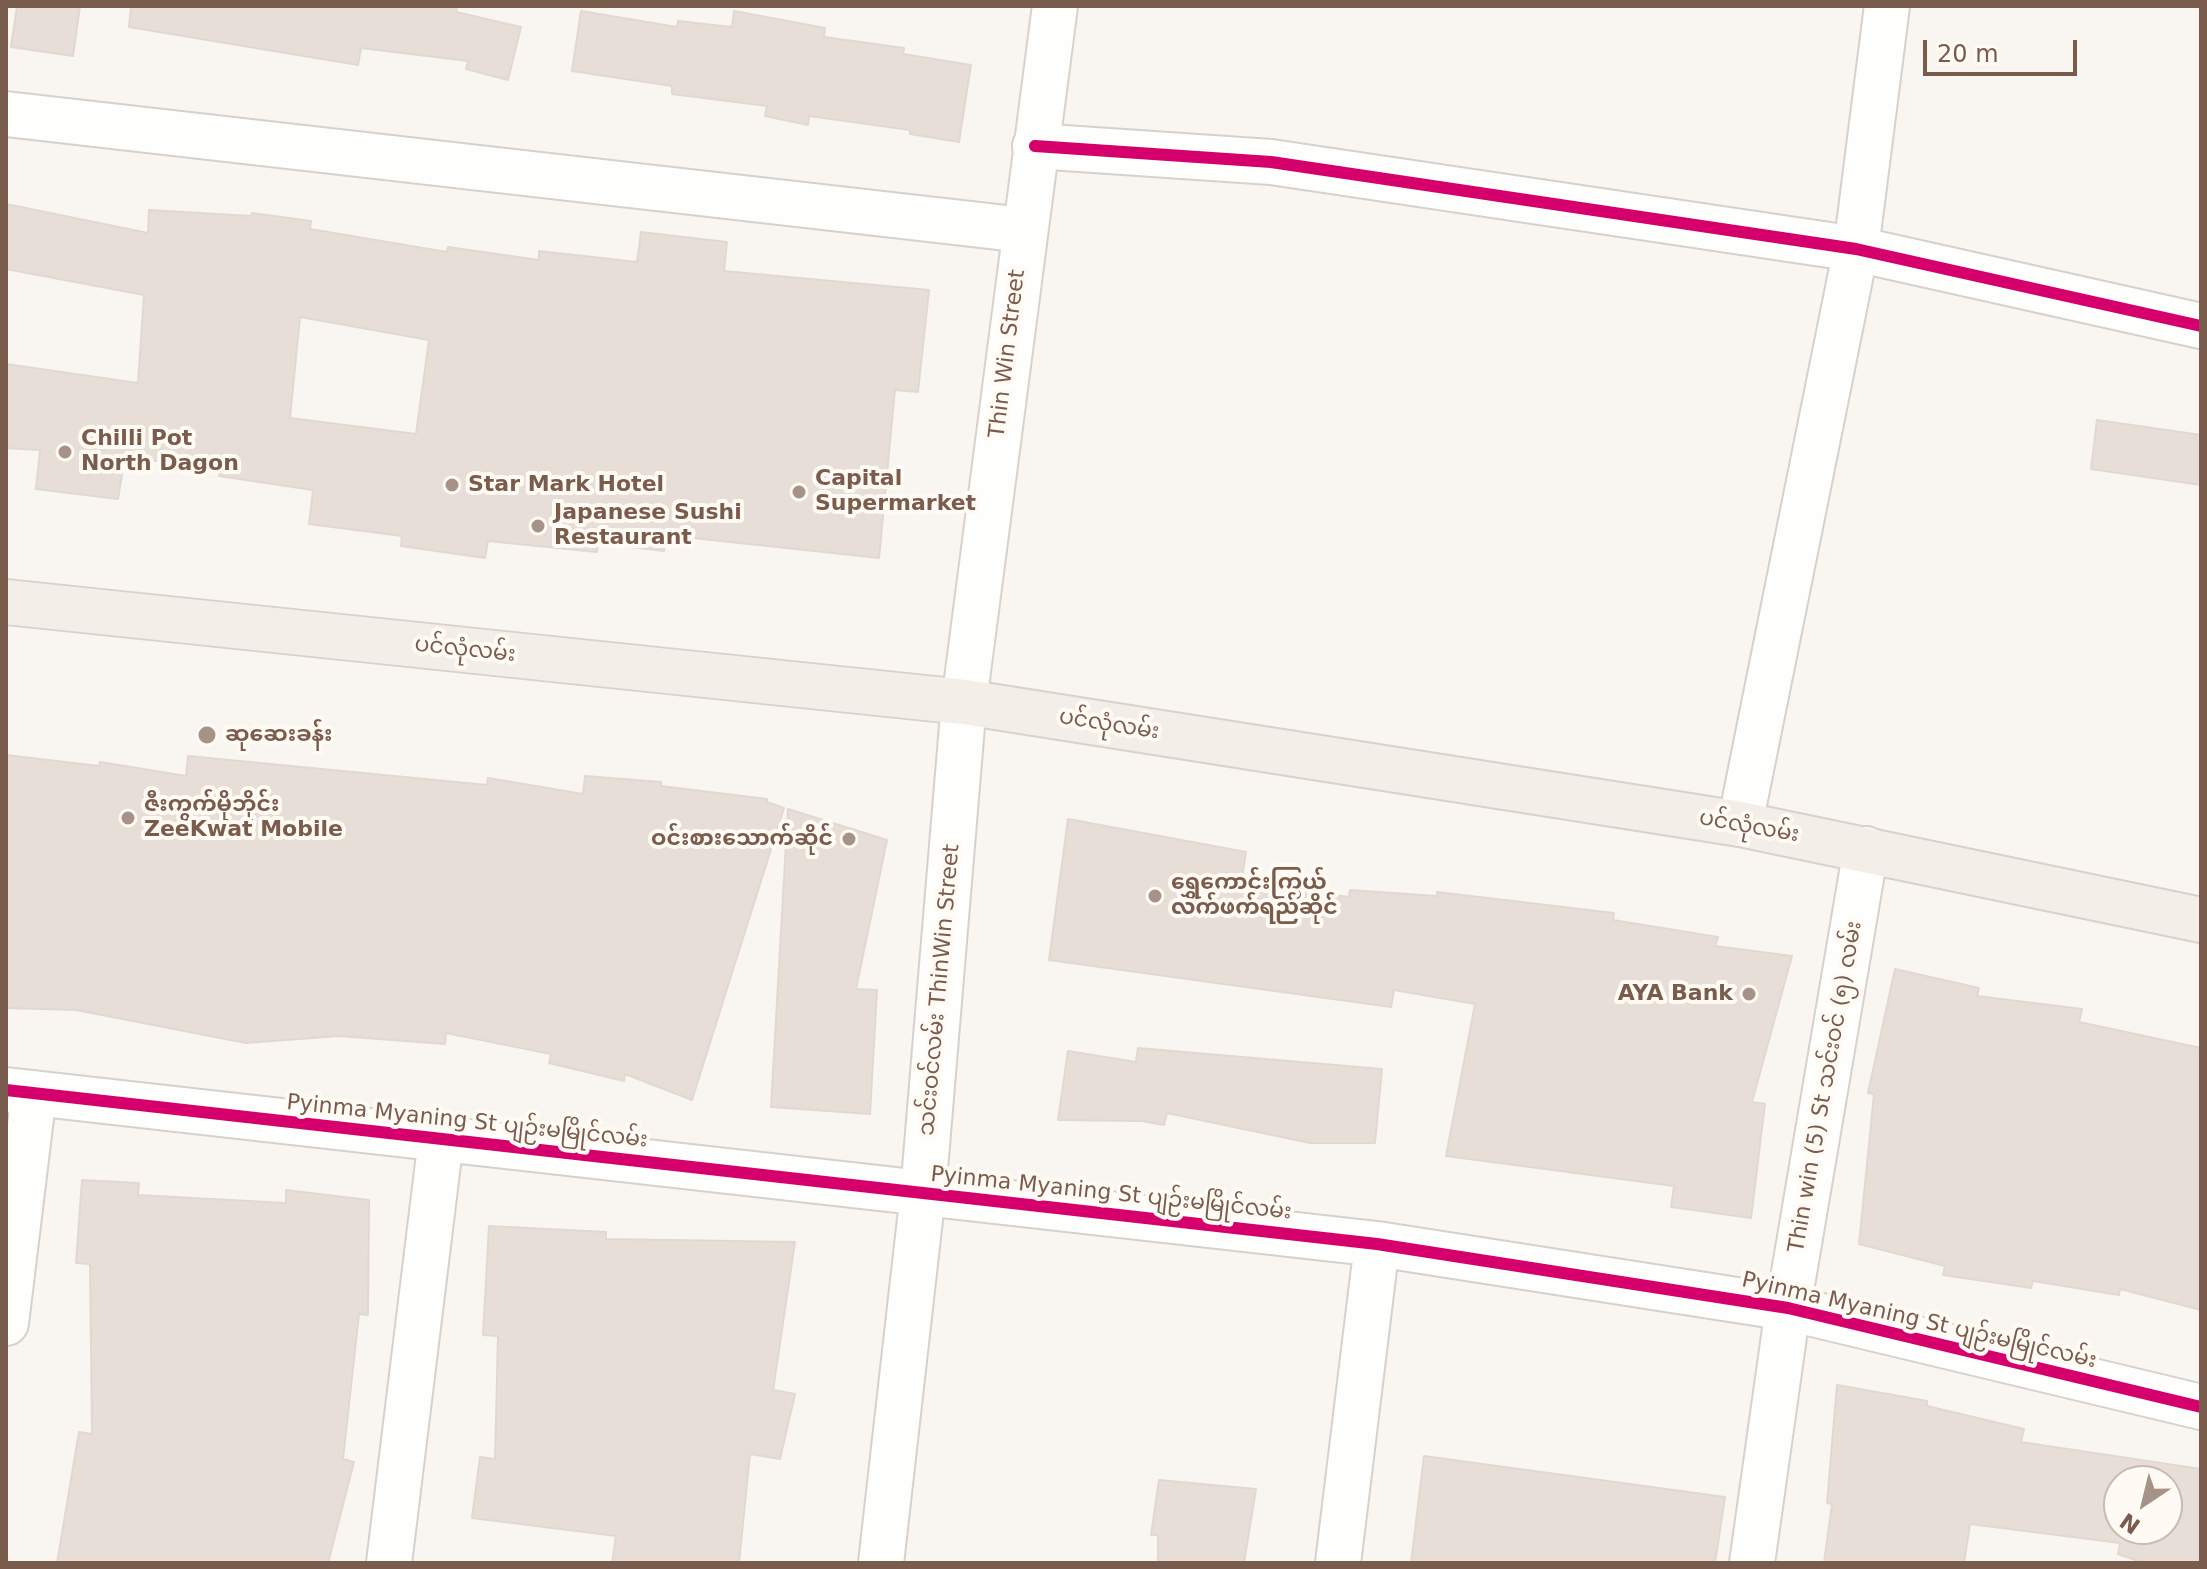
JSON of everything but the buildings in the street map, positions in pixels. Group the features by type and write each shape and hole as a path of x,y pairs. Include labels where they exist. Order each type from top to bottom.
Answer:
{"main road":[{"name":"ပင်လုံလမ်း","path":"6,602 964,702 1740,824 2201,920"}],"street":[{"name":"Thin Win Street","path":"964,702 1055,6"},
{"path":"1740,824 1856,249 1887,6"},
{"path":"6,114 1024,230"},
{"path":"1035,146 1271,162 1856,249 2201,326"},
{"name":"သင်းဝင်လမ်း ThinWin Street","path":"881,1563 923,1193 964,702"},
{"name":"Thin win (5) St သင်းဝင် (၅) လမ်း","path":"1752,1563 1788,1308 1866,849"},
{"path":"6,1323 20,1092"},
{"name":"Pyinma Myaning St ပျဉ်းမမြိုင်လမ်း","path":"20,1092 1377,1244 1788,1308 2201,1407"},
{"path":"389,1563 441,1139"},
{"path":"1338,1563 1377,1244"}],"cycle path":[{"path":"1035,146 1271,162 1856,249 2201,326"},
{"path":"6,1090 1377,1244 1788,1308 2201,1407"}],"place":[{"name":"Chilli Pot North Dagon","path":"65,452"},
{"name":"Star Mark Hotel","path":"452,485"},
{"name":"Capital Supermarket","path":"799,492"},
{"name":"Japanese Sushi Restaurant","path":"538,526"},
{"name":"ဆုဆေးခန်း","path":"207,735"},
{"name":"ဇီးကွက်မိုဘိုင်း ZeeKwat Mobile","path":"128,818"},
{"name":"ဝင်းစားသောက်ဆိုင်","path":"849,839"},
{"name":"ရွှေကောင်းကြွယ် လက်ဖက်ရည်ဆိုင်","path":"1155,896"},
{"name":"AYA Bank","path":"1749,994"}]}
